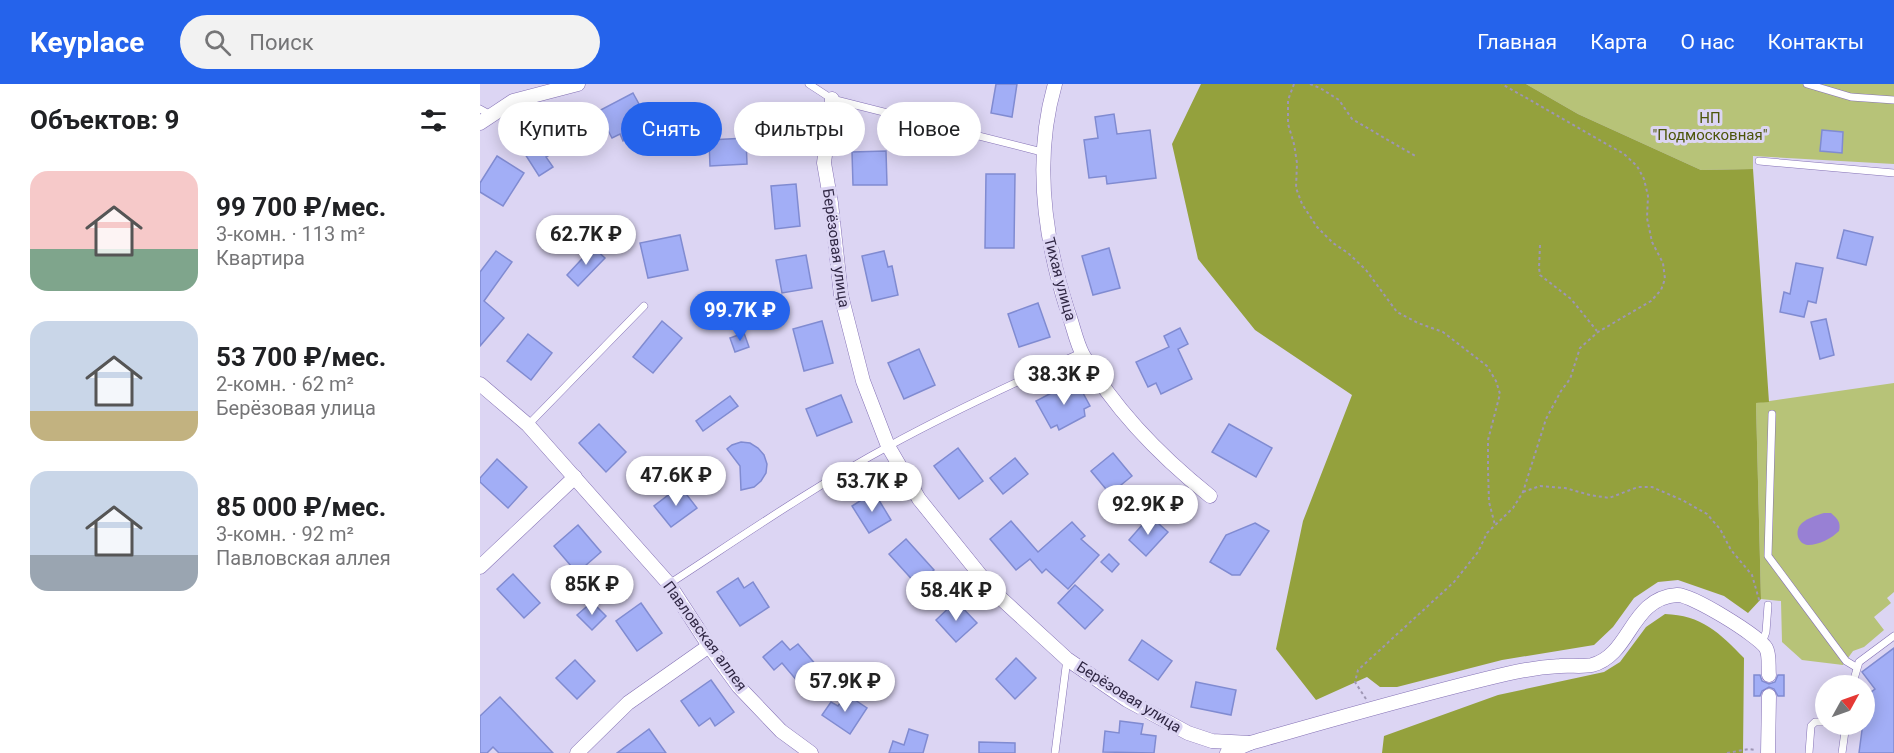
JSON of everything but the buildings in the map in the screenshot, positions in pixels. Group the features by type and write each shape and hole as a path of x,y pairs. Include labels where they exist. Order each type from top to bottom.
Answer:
{"street":[{"path":"484,116 513,101 578,84"},
{"name":"Тихая улица","path":"1055,84 1042,152 1042,187 1047,231 1061,289 1082,353 1130,420 1151,444 1210,496"},
{"name":"Берёзовая улица","path":"832,99 824,163 831,203 841,295 863,381 888,446 919,499 994,592 1067,659 1127,700 1188,733 1212,741 1250,743"},
{"name":"Павловская аллея","path":"480,384 528,425 669,584 739,687 774,724 811,753"},
{"path":"480,567 575,477"},
{"path":"1227,753 1250,743 1373,708 1508,674 1558,666 1592,665 1612,654 1640,613 1652,603 1677,595 1688,597 1710,608 1762,643 1768,653 1769,675"},
{"path":"577,753 628,703 710,646"},
{"path":"1768,753 1769,696"}],"lane":[{"path":"809,84 832,99 1042,152"},
{"path":"1807,84 1851,97 1894,100"},
{"path":"1759,161 1894,173"},
{"path":"528,425 644,306"},
{"path":"669,584 806,494 888,446 1001,389 1082,353"},
{"path":"1772,414 1768,556 1846,661 1856,667"},
{"path":"1762,643 1766,632 1768,605"},
{"path":"1854,675 1858,662 1894,636"},
{"path":"1055,753 1067,659"},
{"path":"1809,753 1811,726 1815,722"},
{"path":"1842,753 1844,735"}],"path":[{"path":"1294,84 1288,100 1287,124 1298,163 1296,188 1302,204 1317,227 1332,243 1348,253 1366,270 1397,312 1443,332 1487,366 1496,381 1500,394 1488,440 1488,502 1495,525"},
{"path":"1310,84 1339,100 1352,119 1417,157"},
{"path":"1373,708 1355,682 1358,670 1454,582 1478,552 1487,532 1513,508 1523,492 1546,419 1570,379 1581,348 1598,332 1652,301 1661,290 1665,279 1663,264 1652,242 1647,218 1648,196 1644,179 1636,166 1624,154 1502,84"},
{"path":"1540,245 1540,275 1571,299 1598,332"},
{"path":"1523,492 1540,486 1565,488 1609,498 1638,487 1652,487 1682,500 1707,514 1720,529 1731,550 1752,575 1760,604 1768,605"},
{"path":"1727,753 1749,749 1768,753"}],"green space":[{"path":"1201,84 1526,84 1578,114 1701,170 1753,169 1769,402 1756,403 1761,599 1748,613 1724,596 1678,580 1658,582 1634,598 1613,627 1594,645 1502,660 1397,687 1380,687 1367,677 1316,700 1276,649 1303,521 1352,395 1255,330 1198,259 1172,144"},
{"name":"НП \"Подмосковная\"","path":"1526,84 1894,84 1894,164 1753,156 1753,169 1701,170 1578,114"},
{"path":"1894,383 1894,592 1887,598 1891,603 1874,617 1884,630 1864,647 1853,651 1843,665 1802,660 1782,642 1781,601 1761,599 1756,403"},
{"path":"1665,614 1689,618 1709,627 1744,658 1743,753 1382,753 1384,736 1498,695 1604,672 1620,662 1646,627"}],"shaded area":[{"path":"1824,513 1831,513 1835,517 1839,523 1839,531 1829,539 1816,544 1808,545 1801,542 1797,533 1802,523"}]}
